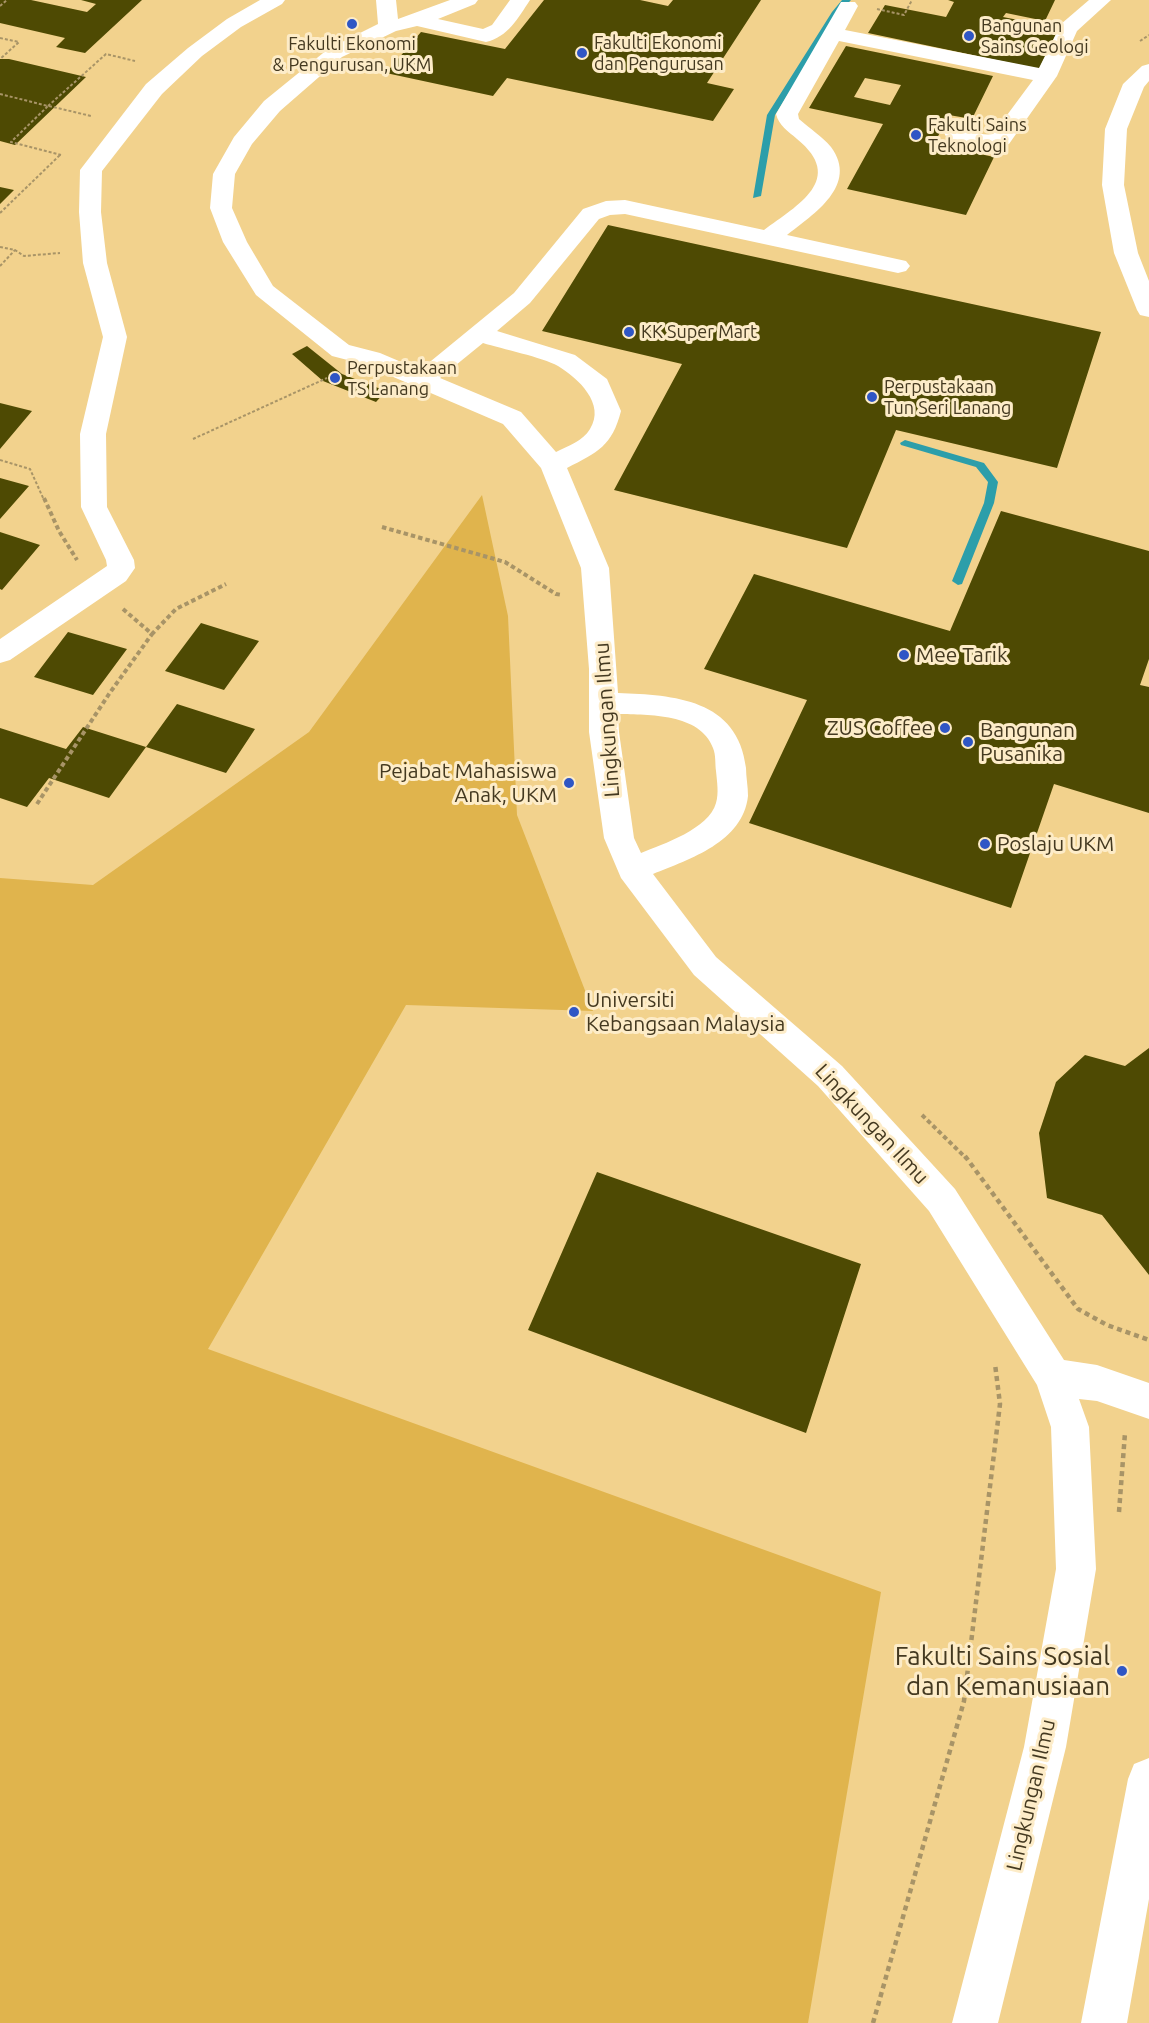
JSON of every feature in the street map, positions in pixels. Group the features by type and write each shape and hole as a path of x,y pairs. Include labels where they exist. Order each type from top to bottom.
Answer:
{"street":[{"path":"0,653 116,574 121,568 120,560 94,507 93,434 115,337 94,249 90,212 92,170 114,138 154,89 195,52 234,23 275,0"},
{"name":"Lingkungan Ilmu","path":"468,0 397,16 335,53 272,106 242,141 224,174 221,208 235,242 264,290 341,351 371,358 512,418 553,465 595,568 588,598 603,669 604,732 620,838 632,869 705,966 830,1076 942,1200 1053,1377 1070,1427 1076,1569 1045,1747 975,2023"},
{"path":"397,16 486,36 498,29 520,0"},
{"path":"955,134 997,142 1001,139 1046,76 1068,28 1101,0"},
{"path":"770,237 822,196 831,178 828,158 812,140 789,122 787,114 848,6"},
{"path":"833,34 1046,76"},
{"path":"1149,70 1134,84 1116,129 1113,185 1126,254 1149,310"},
{"path":"424,380 522,298 591,214 606,208 625,207 898,266"},
{"path":"479,334 566,360 598,385 608,411 603,431 586,448 553,465"},
{"path":"604,703 670,706 693,714 716,728 728,748 734,788 730,812 712,832 632,869"},
{"path":"1053,1377 1097,1383 1149,1401"},
{"path":"1104,2023 1149,1779"}],"path":[{"path":"0,6 7,0"},
{"path":"869,7 904,15 912,0"},
{"path":"0,38 19,42 0,59"},
{"path":"68,157 11,142 106,54 144,64"},
{"path":"0,94 87,115"},
{"path":"0,213 60,155"},
{"path":"0,247 15,250 24,256 94,249"},
{"path":"0,266 15,250"},
{"path":"193,439 371,358"},
{"path":"382,527 505,562 556,594 588,598"},
{"path":"176,609 226,584"},
{"path":"37,804 109,693 152,634"},
{"path":"873,2023 964,1701 1000,1404 995,1361"}],"shaded area":[{"name":"Universiti Kebangsaan Malaysia","path":"0,0 1149,0 1149,2023 0,2023"},
{"path":"482,495 508,616 517,815 593,1011 406,1005 208,1349 881,1592 808,2023 0,2023 0,878 93,885 309,732"}],"building":[{"path":"0,0 31,0 87,12 96,4 81,0 142,0 85,53 56,47 65,38 0,23"},
{"path":"544,0 640,0 668,6 673,0 761,0 707,83 734,89 713,121 507,78 493,96 386,73 421,32 505,49"},
{"name":"Bangunan Sains Geologi","path":"948,0 1055,0 1045,21 1006,13 1003,17 1059,28 1039,69 868,33 885,5 946,17 954,2"},
{"path":"846,46 993,76 972,119 949,115 934,144 994,157 966,215 847,189 883,124 809,108","holes":["865,78 901,85 890,105 854,97"]},
{"path":"0,59 9,59 86,77 15,145 0,141"},
{"path":"0,187 14,190 0,204"},
{"name":"Perpustakaan Tun Seri Lanang","path":"608,225 1101,332 1057,468 896,430 847,548 614,490 682,364 542,331"},
{"name":"Perpustakaan TS Lanang","path":"307,346 342,374 386,391 376,402 323,381 292,354"},
{"path":"0,403 32,411 0,449"},
{"path":"0,478 29,486 0,519"},
{"name":"Bangunan Pusanika","path":"1001,511 1149,551 1149,659 1140,685 1149,687 1149,813 1054,784 1011,908 749,823 807,700 704,669 754,574 950,631"},
{"path":"0,532 40,545 2,590 0,589"},
{"path":"201,623 259,641 224,690 165,671"},
{"path":"68,632 127,649 93,695 34,677"},
{"path":"177,704 255,729 226,773 146,747"},
{"path":"83,727 146,747 109,798 49,778 27,807 0,798 0,728 66,749"},
{"path":"1149,1048 1149,1275 1102,1215 1047,1198 1039,1133 1056,1082 1085,1055 1125,1066"},
{"path":"597,1172 861,1264 806,1433 528,1330"}],"waterway":[{"path":"756,196 771,115 836,12 847,0"},
{"path":"905,443 980,465 993,482 989,503 958,581"}],"place":[{"name":"Fakulti Ekonomi & Pengurusan, UKM","path":"352,24"},
{"name":"Bangunan Sains Geologi","path":"969,36"},
{"name":"Fakulti Ekonomi dan Pengurusan","path":"582,53"},
{"name":"Fakulti Sains Teknologi","path":"916,135"},
{"name":"KK Super Mart","path":"629,332"},
{"name":"Perpustakaan TS Lanang","path":"335,378"},
{"name":"Perpustakaan Tun Seri Lanang","path":"872,397"},
{"name":"Mee Tarik","path":"904,655"},
{"name":"ZUS Coffee","path":"945,728"},
{"name":"Bangunan Pusanika","path":"968,742"},
{"name":"Pejabat Mahasiswa Anak, UKM","path":"569,783"},
{"name":"Poslaju UKM","path":"985,844"},
{"name":"Universiti Kebangsaan Malaysia","path":"574,1012"},
{"name":"Fakulti Sains Sosial dan Kemanusiaan","path":"1122,1671"}]}
